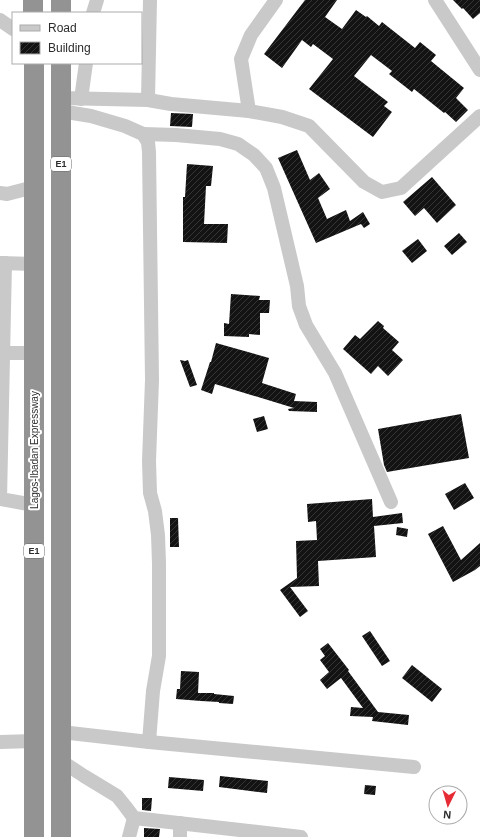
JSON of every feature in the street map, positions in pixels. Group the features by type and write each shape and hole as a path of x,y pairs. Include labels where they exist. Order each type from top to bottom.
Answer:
{"highway":[{"path":"33,0 33,12"},
{"path":"61,0 61,12"},
{"name":"Lagos-Ibadan Expressway","path":"34,64 34,837"},
{"name":"E1","path":"61,64 61,837"}],"street":[{"path":"93,12 97,0"},
{"path":"148,100 150,0"},
{"path":"249,111 241,59 252,35 276,0"},
{"path":"435,0 480,70"},
{"path":"0,20 12,28"},
{"path":"81,98 86,64"},
{"path":"60,104 81,98 148,100 171,104 249,111 282,117 309,126 364,182 382,192 401,188 480,116"},
{"path":"60,104 125,126 143,134 220,139 238,144 254,155 266,168 274,188 297,286 299,306 306,325 335,373 391,502"},
{"path":"143,134 148,142 149,152 152,380 150,493 155,511 159,563 159,656 153,691 149,742"},
{"path":"0,193 7,194 34,187"},
{"path":"34,264 2,263 0,499 34,505"},
{"path":"1,353 34,353"},
{"path":"61,732 149,742 414,767"},
{"path":"0,742 34,741"},
{"path":"61,761 117,796 134,818 180,830 292,836"},
{"path":"130,837 134,818"}],"building":[{"path":"305,0 337,0 325,17 342,29 356,10 366,17 367,16 379,26 382,22 415,48 420,42 436,55 431,61 464,88 456,98 468,110 456,122 414,89 412,92 389,74 392,71 371,55 354,76 388,102 384,106 392,112 373,137 309,89 333,59 313,44 311,47 302,40 282,68 264,54"},
{"path":"453,0 480,0 480,13 473,19"},
{"path":"171,113 193,114 192,127 170,126"},
{"path":"297,150 310,180 319,173 330,189 318,198 327,219 346,210 350,221 363,212 370,224 364,228 361,224 316,243 278,158"},
{"path":"187,164 213,166 211,186 206,186 204,224 228,224 227,243 183,242 183,197 185,197"},
{"path":"432,177 456,205 437,223 424,208 415,216 403,202"},
{"path":"459,233 467,242 452,255 444,246"},
{"path":"418,239 427,251 412,263 402,251"},
{"path":"231,294 260,296 259,300 270,300 269,313 260,313 260,335 249,334 249,337 224,336 224,323 229,324"},
{"path":"378,321 384,326 383,328 399,342 392,350 403,360 388,376 378,366 371,374 343,349 355,335 360,339"},
{"path":"216,343 269,358 262,383 296,394 294,401 317,402 317,412 289,411 288,409 294,408 215,384 212,394 201,390"},
{"path":"180,360 188,360 197,385 190,387"},
{"path":"461,414 469,458 387,472 384,465 378,429"},
{"path":"264,416 268,429 257,432 253,419"},
{"path":"465,483 474,498 454,510 445,494"},
{"path":"372,499 373,517 402,513 403,523 374,526 376,557 318,561 319,586 290,587 308,611 300,617 280,590 297,578 296,541 317,540 316,521 308,522 307,504"},
{"path":"170,518 178,518 179,547 170,547"},
{"path":"443,526 461,560 480,543 480,566 453,582 428,534"},
{"path":"397,527 408,529 407,537 396,535"},
{"path":"370,631 390,661 382,666 362,636"},
{"path":"328,643 378,712 409,715 408,725 372,721 373,717 350,716 351,707 363,708 341,678 327,689 320,680 329,672 320,660 325,656 320,649"},
{"path":"412,665 442,689 432,702 402,678"},
{"path":"181,671 199,672 198,693 214,693 234,696 233,704 176,699 177,689 180,689"},
{"path":"220,776 268,781 267,793 219,787"},
{"path":"169,777 204,780 203,791 168,788"},
{"path":"365,785 376,786 375,795 364,794"},
{"path":"142,798 152,798 151,811 142,810"},
{"path":"144,828 160,829 159,837 144,837"}]}
